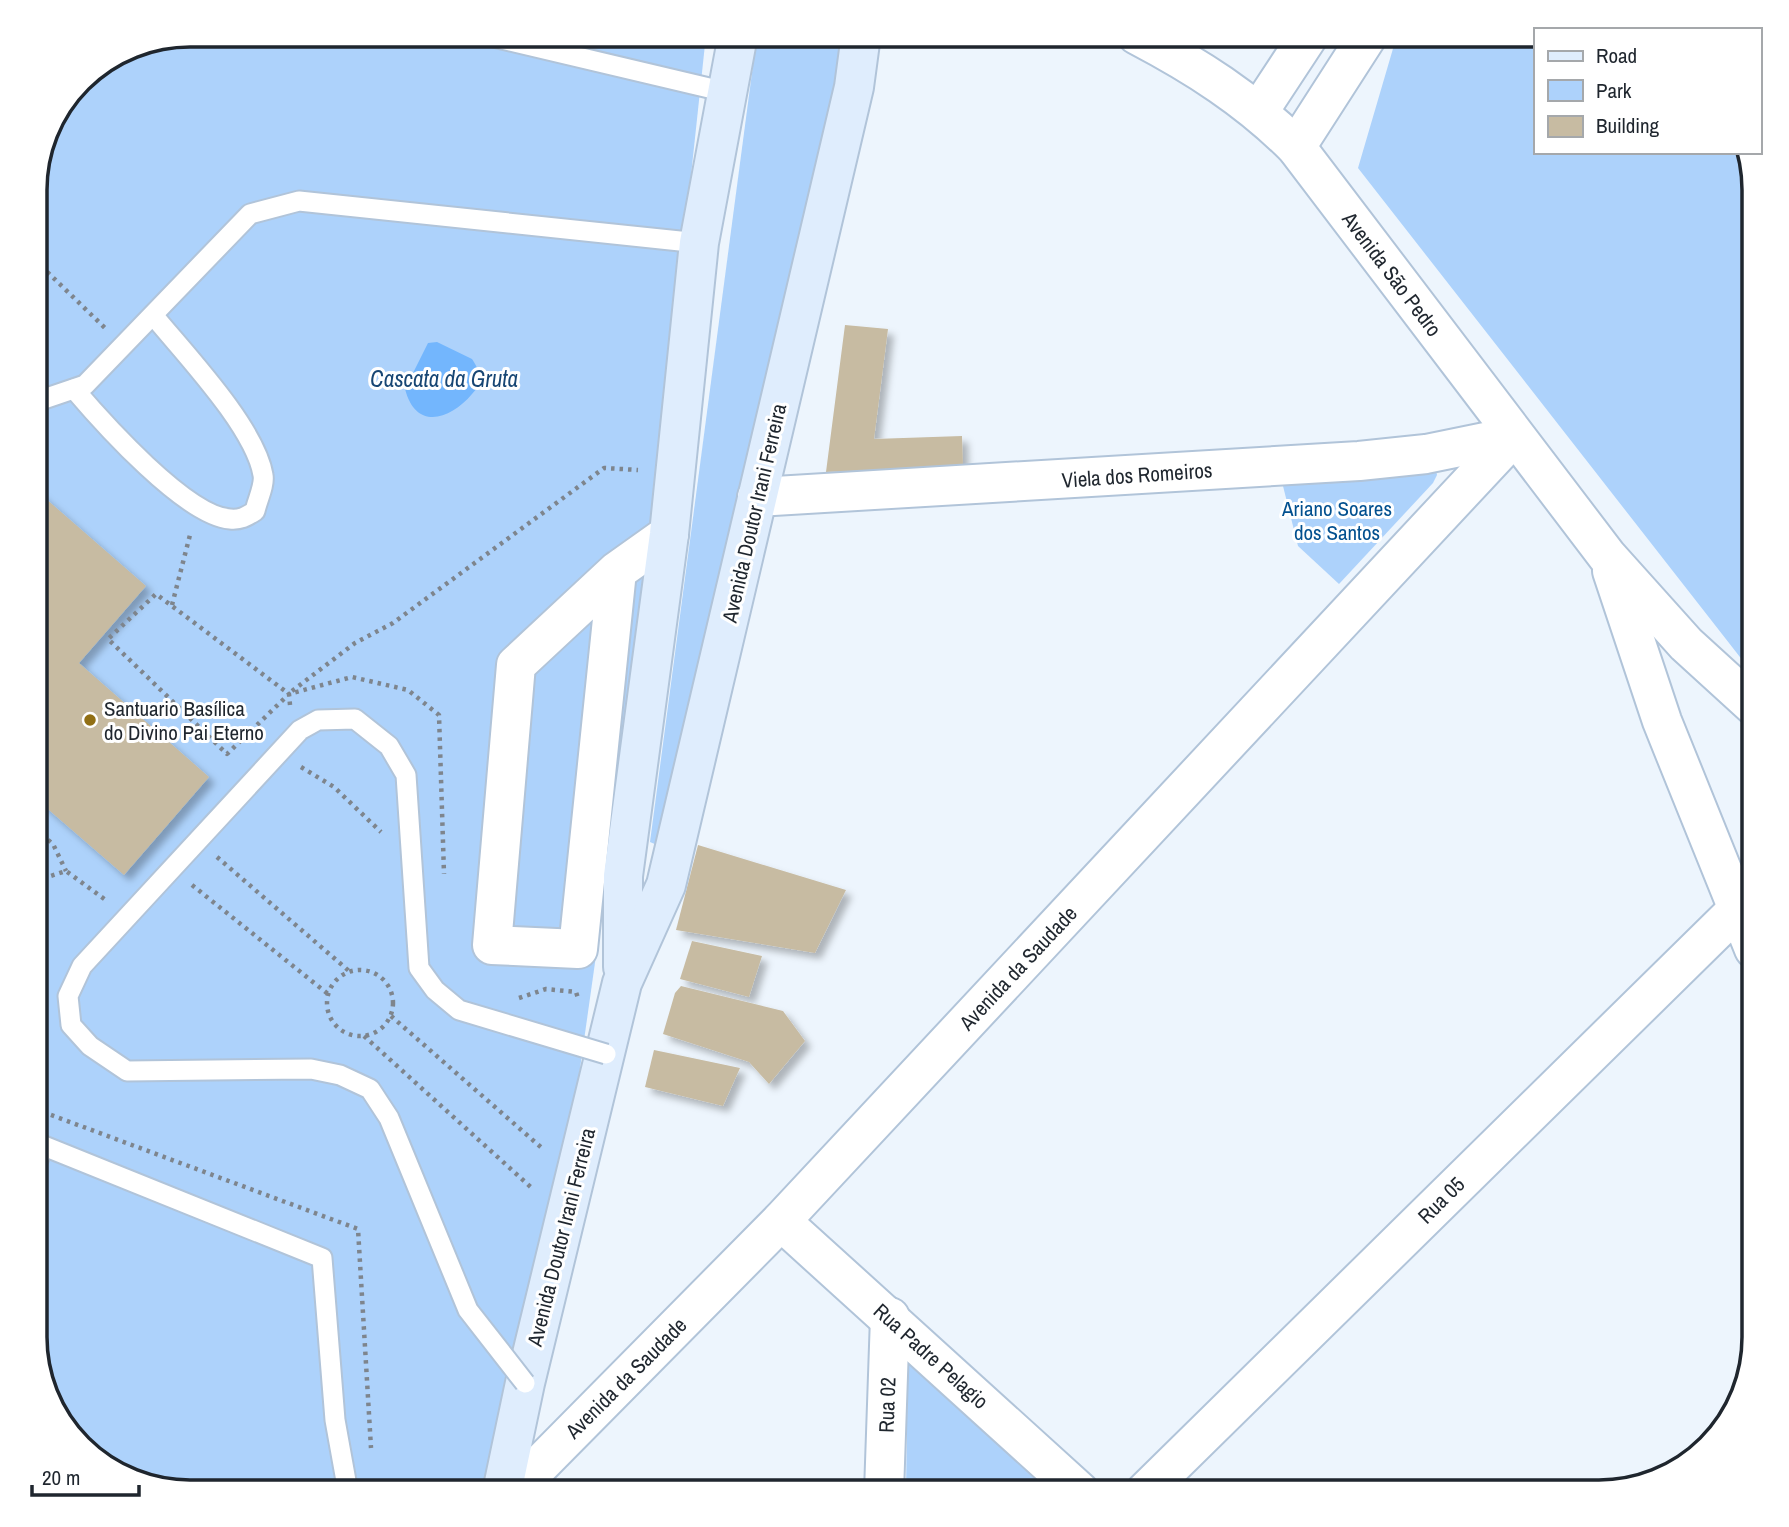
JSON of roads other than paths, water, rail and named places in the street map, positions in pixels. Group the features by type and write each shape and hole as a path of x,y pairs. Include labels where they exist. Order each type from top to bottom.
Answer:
{"street":[{"name":"Avenida Doutor Irani Ferreira","path":"622,983 623,876 669,534 699,243 735,47"},
{"name":"Avenida Doutor Irani Ferreira","path":"505,1480 525,1383 622,983 666,885 854,87 859,47"},
{"name":"Avenida São Pedro","path":"1159,47 1200,69 1259,111 1296,147 1607,556 1686,644 1742,695"},
{"path":"1259,111 1300,47"},
{"path":"1296,147 1360,47"},
{"name":"Viela dos Romeiros","path":"757,497 1359,461 1426,454 1514,436"},
{"name":"Avenida da Saudade","path":"525,1480 781,1221 1514,436"},
{"path":"617,571 578,949 492,945 516,665 617,571 669,534"},
{"name":"Avenida São Pedro","path":"1607,556 1662,721 1742,919"},
{"path":"1662,721 1674,672 1686,644"},
{"name":"Rua 05","path":"1157,1480 1738,909"},
{"name":"Rua Padre Pelagio","path":"781,1221 1067,1480"},
{"name":"Rua 02","path":"884,1480 890,1317"}],"lane":[{"path":"536,47 726,92"},
{"path":"48,398 85,385 250,214 299,201 699,243"},
{"path":"74,389 125,447 197,505 227,520 242,519 255,511 264,476 252,446 227,405 153,314"},
{"path":"525,1383 468,1310 389,1118 370,1089 340,1075 311,1069 127,1070 90,1046 71,1025 68,996 82,966 300,730 318,720 355,719 388,746 406,775 419,968 427,979 458,1010 606,1054"},
{"path":"48,1148 322,1258 335,1420 346,1480"}],"water":[{"name":"Cascata da Gruta","path":"437,342 472,359 479,371 480,382 454,410 434,417 417,411 405,389 428,343"}],"place":[{"name":"Santuario Basílica do Divino Pai Eterno","path":"90,720"}],"park label":[{"name":"Ariano Soares dos Santos","path":"1337,520"}]}
